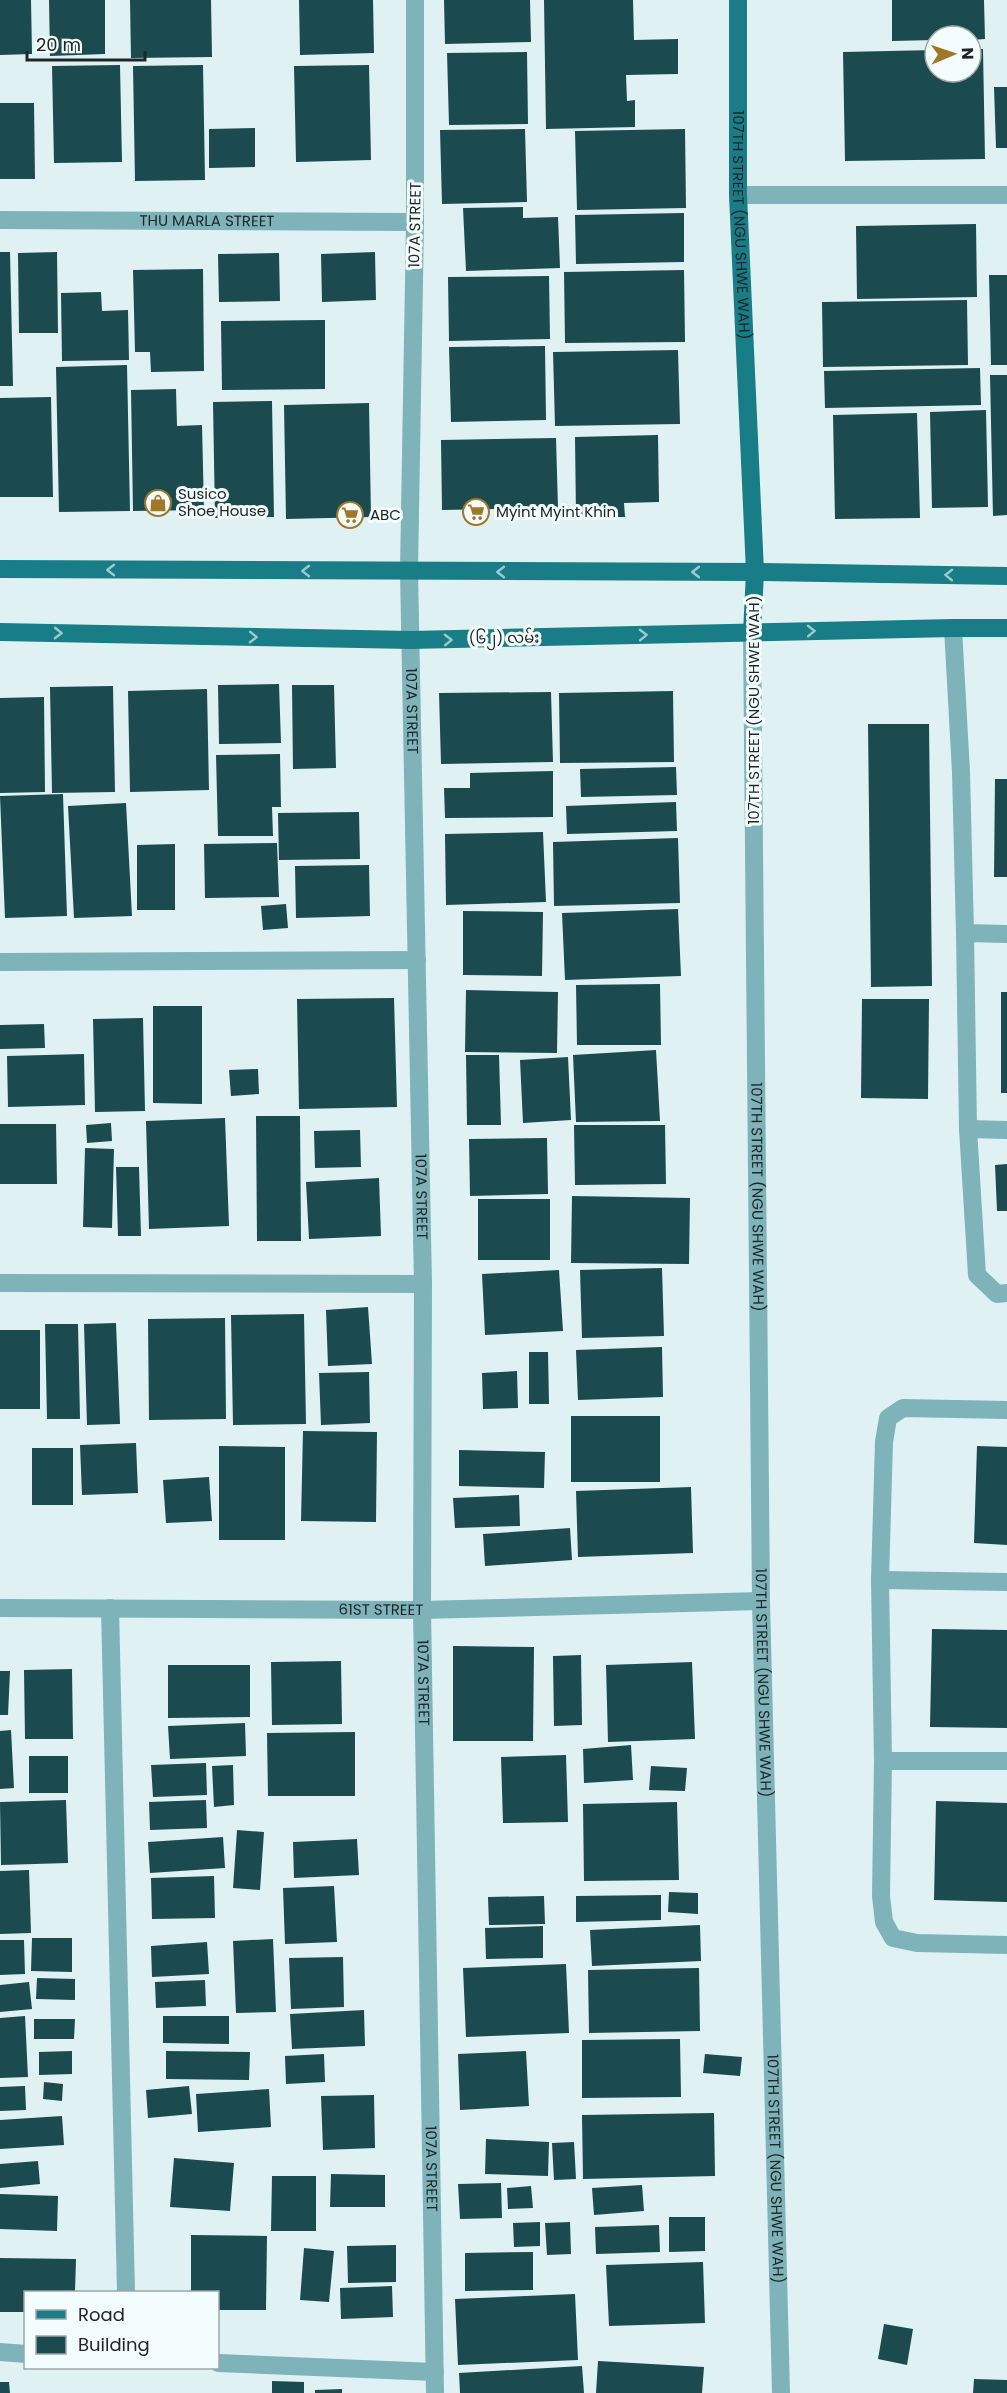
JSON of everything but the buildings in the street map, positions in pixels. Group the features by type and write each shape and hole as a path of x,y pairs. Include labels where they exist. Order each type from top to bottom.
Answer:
{"main road":[{"name":"107TH STREET (NGU SHWE WAH)","path":"738,0 738,195 755,572 752,633"},
{"path":"0,569 755,572 1007,576"},
{"name":"(၆၂) လမ်း","path":"0,632 411,640 953,627 1007,628"}],"street":[{"name":"107A STREET","path":"415,0 415,222 409,572 423,1284 422,1610 435,2393"},
{"path":"738,195 1007,195"},
{"name":"THU MARLA STREET","path":"0,220 415,222"},
{"path":"953,627 961,772 968,1129 977,1275 997,1294 1007,1293"},
{"name":"107TH STREET (NGU SHWE WAH)","path":"752,633 761,1601 781,2393"},
{"path":"965,933 1007,934"},
{"path":"0,962 417,960"},
{"path":"968,1129 1007,1130"},
{"path":"0,1283 423,1284"},
{"path":"1007,1410 903,1408 888,1418 884,1442 880,1580 881,1896 884,1922 893,1938 917,1942 1007,1945"},
{"path":"880,1580 1007,1581"},
{"name":"61ST STREET","path":"0,1608 422,1610 761,1601"},
{"path":"110,1608 126,2291"},
{"path":"882,1761 1007,1761"},
{"path":"0,2352 24,2354"},
{"path":"219,2363 435,2372"}],"place":[{"name":"Susico Shoe House","path":"158,503"},
{"name":"Myint Myint Khin","path":"476,512"},
{"name":"ABC","path":"350,515"}]}
